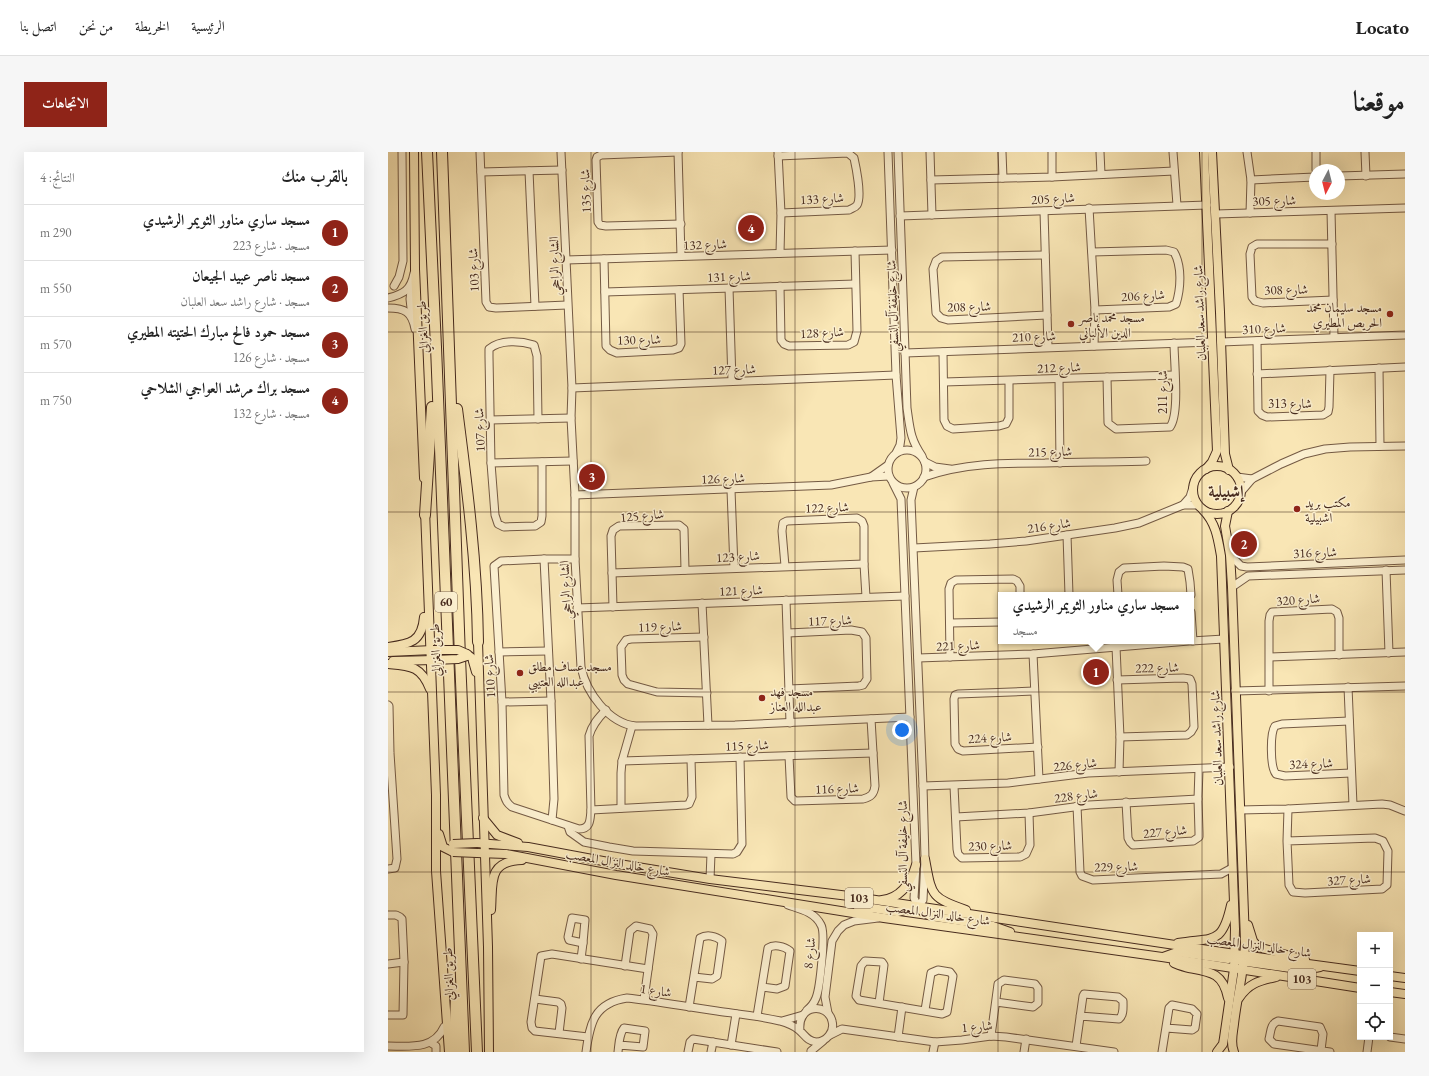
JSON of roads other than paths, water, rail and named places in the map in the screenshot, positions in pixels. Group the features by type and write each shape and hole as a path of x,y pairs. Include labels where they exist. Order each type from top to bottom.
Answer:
{"highway":[{"path":"420,152 428,210"},
{"name":"طريق الغزالي","path":"427,152 428,210 436,347 464,1052"},
{"name":"طريق الغزالي","path":"442,152 477,1052"},
{"path":"425,515 432,423 433,363 436,347"},
{"path":"449,350 474,560 478,608 478,642"},
{"path":"454,1052 460,946"},
{"path":"475,1015 480,1052"}],"main road":[{"path":"414,152 415,269 427,593 432,660 436,871 446,989 449,1052"},
{"path":"445,208 446,152"},
{"name":"شارع راشد سعد العلبان","path":"1204,152 1216,450 1212,462 1206,469"},
{"name":"شارع راشد سعد العلبان","path":"1212,152 1216,214 1225,454 1229,470"},
{"path":"1207,238 1212,235 1217,239"},
{"path":"1211,312 1220,312"},
{"path":"1214,466 1229,470 1237,477 1240,487 1237,503 1228,511 1216,514 1200,507 1194,499 1193,487 1195,480 1200,473 1214,466"},
{"name":"شارع راشد سعد العلبان","path":"1200,507 1210,516 1214,524 1218,535 1221,556 1235,929 1232,1002"},
{"name":"شارع راشد سعد العلبان","path":"1228,511 1225,526 1230,555 1232,587 1244,907 1244,963 1232,1002"},
{"path":"388,647 403,645 415,639 420,634 423,627 427,593"},
{"path":"388,662 458,659 467,655 478,642"},
{"path":"478,642 483,817 480,843 488,947 489,1052"},
{"path":"388,652 458,650 467,655 473,662 479,682"},
{"path":"388,662 420,672 426,679 432,695"},
{"path":"436,813 439,834 443,847 436,871"},
{"path":"483,817 497,835 528,847"},
{"name":"شارع خالد النزال المعصب","path":"443,847 453,844 480,843 528,847 710,879 984,916 1172,944 1235,957 1244,963 1281,976 1357,988"},
{"name":"شارع خالد النزال المعصب","path":"443,847 453,852 506,854 616,875 884,918 1162,957 1234,969 1244,963 1324,966 1357,971"},
{"path":"488,947 492,880 495,872 506,861 534,859"},
{"path":"925,859 930,884 933,892 939,899 948,904 984,916"},
{"path":"876,901 891,898 904,890 910,881 916,864"},
{"path":"1172,944 1211,939 1218,935 1226,924 1233,895"},
{"path":"845,911 872,908 897,912 918,907 930,916 993,926 1020,937"},
{"path":"1244,907 1253,941 1258,947 1324,966"},
{"path":"1162,957 1177,952 1235,957"},
{"path":"1162,957 1187,968 1204,970 1215,974 1222,981 1232,1002 1232,1041 1234,1052"},
{"path":"1230,1052 1218,1052 1224,1038 1232,1002 1255,983 1281,976"},
{"path":"1393,976 1405,978"},
{"path":"444,1052 446,989"},
{"path":"1393,992 1405,994"}],"street":[{"path":"394,286 400,277 403,261 402,152"},
{"name":"شارع 103","path":"480,152 486,302 489,307 496,308 567,305"},
{"name":"الشارع الراجحي","path":"561,152 572,388 571,418 575,495 577,608 582,676 595,700 618,720 632,726 790,723 910,717"},
{"path":"678,152 681,256"},
{"name":"شارع 135","path":"678,152 601,155 597,157 596,160 598,222 600,225 680,224"},
{"name":"شارع خليفة آل النسفي","path":"888,152 896,375 901,438 900,445 896,453"},
{"name":"شارع خليفة آل النسفي","path":"898,152 907,408 912,437 923,459"},
{"path":"930,152 932,215"},
{"path":"1002,152 1003,178"},
{"path":"1052,152 1052,177"},
{"path":"1100,152 1101,174"},
{"path":"1173,152 1177,205"},
{"path":"1247,152 1251,180 1250,213"},
{"path":"1316,152 1316,164"},
{"path":"1365,152 1366,176"},
{"name":"شارع 133","path":"778,154 848,153 854,158 859,193 858,204 855,208 849,210 781,213"},
{"path":"778,154 781,213 780,253"},
{"path":"481,172 562,170"},
{"path":"529,171 535,306"},
{"path":"932,180 1052,177 1174,171"},
{"path":"1345,176 1405,174"},
{"path":"1251,180 1309,177"},
{"name":"شارع 205","path":"900,216 1207,204"},
{"path":"1089,208 1095,310 1094,346"},
{"name":"شارع 305","path":"1216,214 1405,208"},
{"path":"1044,211 1048,347"},
{"path":"1331,211 1334,337"},
{"name":"شارع 308","path":"1332,244 1257,244 1252,248 1250,254 1252,297 1255,301 1263,303 1333,300"},
{"name":"شارع 132","path":"566,260 892,250"},
{"name":"شارع 206","path":"1092,252 1166,250 1174,252 1179,259 1180,293 1176,304 1169,307 1095,310"},
{"name":"شارع 128","path":"780,286 781,340 784,344 788,346 848,345 854,342 857,331 855,251"},
{"name":"شارع 208","path":"1045,255 942,258 936,261 933,269 936,314 941,318 948,320 1048,315"},
{"name":"شارع 130","path":"604,259 606,346 610,350 617,353 673,350 679,348 681,344 679,290"},
{"path":"415,269 410,299 412,318 418,340"},
{"path":"388,298 398,296 410,286 412,281"},
{"name":"شارع 131","path":"605,292 855,284"},
{"path":"729,288 732,381"},
{"path":"894,303 904,303"},
{"path":"388,308 406,311 412,318"},
{"name":"شارع 310","path":"1221,342 1405,335"},
{"name":"شارع 313","path":"1257,341 1258,410 1262,416 1323,415 1328,412 1330,370"},
{"name":"شارع 107","path":"538,419 537,356 534,345 525,342 502,343 494,345 489,349 490,420 495,515 498,524 504,527 535,526 540,522 542,516 542,462"},
{"name":"شارع 210","path":"905,353 1212,342"},
{"name":"شارع 211","path":"1107,378 1108,423 1116,429 1170,427 1174,419 1176,405 1174,343"},
{"path":"943,352 944,420 947,426 953,429 999,426 1006,424 1009,418 1009,381"},
{"path":"1257,374 1405,367"},
{"path":"1379,368 1380,446"},
{"name":"شارع 127","path":"572,388 896,375"},
{"name":"شارع 212","path":"944,382 1174,375"},
{"path":"1059,379 1060,463"},
{"path":"490,420 571,418"},
{"path":"1240,493 1252,479 1304,454 1326,449 1405,446"},
{"path":"902,450 910,450 916,452 923,459 926,470 920,483 914,487 903,488 893,483 889,476 888,465 891,458 896,453 902,450"},
{"name":"شارع 215","path":"923,459 936,466 954,469"},
{"path":"492,463 573,461"},
{"name":"شارع 215","path":"924,477 975,465 1008,463 1146,462"},
{"name":"شارع 126","path":"871,477 888,465"},
{"name":"شارع 126","path":"575,495 831,485 871,477 889,476"},
{"path":"1237,477 1252,479"},
{"name":"شارع خليفة آل النسفي","path":"893,483 902,499 916,864 914,898 918,907"},
{"name":"شارع خليفة آل النسفي","path":"914,487 911,500 925,859 923,900 918,907"},
{"path":"1183,504 1190,497 1193,487"},
{"path":"731,490 734,568"},
{"name":"شارع 216","path":"914,548 990,544 1067,535 1139,523 1183,504 1200,507"},
{"name":"شارع 122","path":"785,566 782,530 783,523 787,521 857,518 862,521 864,526 866,597"},
{"name":"شارع 125","path":"613,607 611,536 613,530 619,526 679,525 684,529 685,570"},
{"path":"1067,535 1069,592"},
{"path":"1230,555 1236,563 1247,567 1245,574 1248,576 1232,587"},
{"path":"544,559 551,701 554,799 552,820"},
{"name":"شارع 110","path":"575,559 501,561 494,566 506,800 512,807 579,829 583,829 588,826 590,822 591,810"},
{"name":"شارع 316","path":"1247,567 1405,560"},
{"name":"شارع 123","path":"612,573 864,564"},
{"path":"1118,592 1117,580 1119,572 1124,568 1164,566 1183,567 1188,569 1191,592"},
{"path":"1386,570 1389,653"},
{"name":"شارع 316","path":"1248,576 1405,570"},
{"path":"950,657 949,590 951,583 956,580 1013,579 1017,581 1020,586 1020,592"},
{"name":"شارع 121","path":"577,608 905,596"},
{"path":"786,600 790,723"},
{"path":"702,603 708,725"},
{"name":"شارع 320","path":"1269,691 1269,621 1272,612 1332,609 1337,612 1339,618 1339,655"},
{"path":"950,623 998,622"},
{"name":"شارع 117","path":"788,633 851,630 862,632 866,638 867,678 863,686 789,689"},
{"name":"شارع 119","path":"704,637 626,640 621,647 622,675 628,684 657,692 707,693"},
{"name":"شارع 221","path":"1194,641 1224,639"},
{"name":"شارع 221","path":"918,658 1033,654 1146,644"},
{"path":"1116,646 1120,737 1119,772"},
{"path":"499,652 548,651"},
{"path":"1270,657 1405,652"},
{"path":"1033,654 1039,780"},
{"name":"شارع 222","path":"1117,680 1183,678 1190,679 1192,684 1194,727 1187,735 1120,737"},
{"path":"1235,691 1405,686"},
{"path":"1348,687 1353,805"},
{"name":"شارع 224","path":"1034,692 955,695 956,744 958,749 963,751 1038,746"},
{"path":"502,702 551,701"},
{"path":"388,705 389,754 397,859 394,868 388,870"},
{"path":"606,710 591,728 589,736 591,810 689,804 692,797 691,759"},
{"name":"شارع 116","path":"789,756 791,797 795,800 869,798 874,791 875,786 872,719"},
{"name":"شارع 324","path":"1349,721 1282,724 1275,726 1272,732 1273,768 1276,774 1285,776 1351,773"},
{"path":"621,808 622,761 632,726"},
{"name":"شارع 115","path":"622,761 873,753"},
{"name":"شارع 110","path":"568,826 570,832 584,842 609,848 633,851 711,854 732,854 737,852 742,844 740,757"},
{"name":"شارع 226","path":"923,786 954,786 1039,780 1088,773 1230,767"},
{"name":"شارع 227","path":"1126,802 1128,838 1133,845 1193,842 1197,839 1199,833 1199,769"},
{"name":"شارع 230","path":"954,786 957,849 958,854 962,858 1020,857 1026,854 1030,845 1028,813"},
{"name":"شارع 228","path":"956,817 1028,813 1076,806 1126,802 1198,800"},
{"path":"1240,810 1353,805 1390,805 1405,811"},
{"name":"شارع 229","path":"1076,806 1080,872 1082,876 1086,878 1093,880 1221,874 1232,868"},
{"name":"شارع 327","path":"1287,841 1375,838 1383,841 1388,851 1387,885 1382,889 1305,893 1293,892 1289,885 1287,841 1288,809"},
{"path":"710,879 711,854"},
{"name":"شارع 229","path":"1221,874 1233,880"},
{"name":"شارع 8","path":"774,900 811,913 821,924 824,930 824,941 816,997 805,1013"},
{"path":"388,916 396,915 400,916 402,919 404,962 403,1015 388,1015"},
{"name":"شارع 8","path":"828,1013 825,997 832,941 844,925 854,921 884,918"},
{"path":"625,966 630,931 636,926 650,929 654,934 644,999"},
{"path":"689,1007 700,938 705,936 718,937 722,941 717,976 712,979 694,977"},
{"path":"581,959 583,943"},
{"path":"757,1016 768,948 772,946 786,948 790,951 785,986 777,989 762,987"},
{"path":"588,1037 535,1031 532,1028 531,1022 542,956 552,954 648,969"},
{"path":"879,1003 884,965 882,962 864,961 861,966 856,996 859,1000 942,1014 947,1012 953,976 950,972 938,970 931,973 925,1010"},
{"path":"388,964 404,962"},
{"path":"991,1036 998,984 1004,980 1035,984 1038,988 1038,1003 1033,1007 996,1002"},
{"path":"1076,1046 1080,1016 1084,994 1118,997 1123,1001 1121,1017 1119,1019 1080,1016"},
{"name":"شارع 1","path":"586,1052 592,1022 600,1010 607,1003 627,998 644,999 689,1007 757,1016 791,1025 802,1034"},
{"path":"535,999 558,1002 561,1004 562,1008 559,1033"},
{"path":"1162,1052 1168,1008 1172,1005 1192,1008 1197,1014 1195,1028 1192,1030 1166,1028"},
{"path":"898,1038 902,1007"},
{"path":"802,1034 810,1041 817,1042 827,1037 842,1029 832,1020 828,1013 822,1009 814,1008 805,1013 800,1022 802,1034 811,1052 827,1037 833,1028 832,1020"},
{"name":"شارع 1","path":"780,1021 805,1013"},
{"path":"731,1045 736,1014"},
{"path":"1321,1050 1323,1034 1320,1027 1278,1020 1272,1025 1270,1040 1274,1044 1330,1052"},
{"path":"388,1046 418,1046 431,1043 439,1036 444,1027"},
{"name":"شارع 1","path":"842,1029 935,1042 991,1036 1026,1039 1114,1052"},
{"path":"1393,1037 1405,1039"},
{"path":"688,1052 690,1042 693,1039 777,1052"},
{"path":"1024,1052 1026,1039"},
{"path":"1367,1052 1369,1040"},
{"path":"711,1052 713,1042"},
{"path":"933,1052 935,1042"},
{"path":"431,1043 436,1046 436,1052"}],"place":[{"name":"مسجد براك مرشد العواجي الشلاحي","path":"751,228"},
{"name":"مسجد سليمان محمد الحريص المطيري","path":"1390,314"},
{"name":"مسجد محمد ناصر الدين الألباني","path":"1071,324"},
{"name":"مسجد حمود فالح مبارك الحتيته المطيري","path":"592,477"},
{"name":"مكتب بريد اشبيلية","path":"1297,509"},
{"name":"مسجد ناصر عبيد الجيعان","path":"1244,544"},
{"name":"مسجد ساري مناور الثويمر الرشيدي","path":"1096,672"},
{"name":"مسجد عساف مطلق عبدالله العتيبي","path":"520,673"},
{"name":"مسجد فهد عبدالله العناز","path":"762,698"}],"district":[{"name":"إشبيلية","path":"1226,491"}]}
